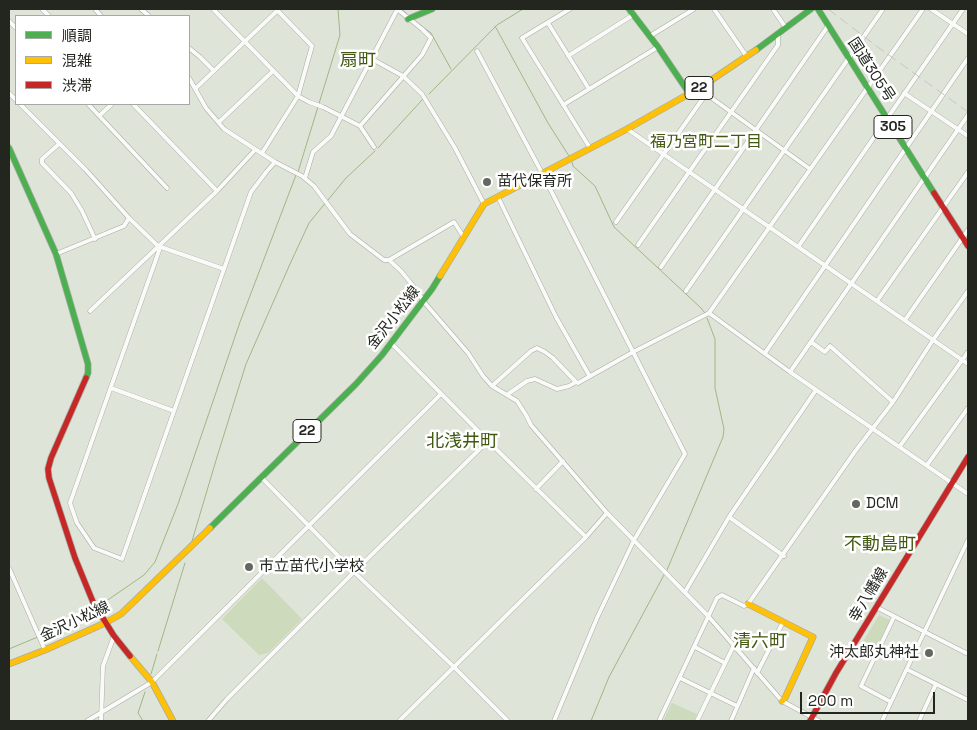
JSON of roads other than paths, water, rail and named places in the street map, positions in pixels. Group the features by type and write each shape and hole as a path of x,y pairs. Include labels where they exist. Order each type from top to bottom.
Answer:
{"main road":[{"path":"408,19 432,9"},
{"path":"628,9 650,36 690,94"},
{"name":"金沢小松線","path":"9,664 105,623 121,614 139,597 356,384 392,343 424,302 484,204 690,94 747,57 811,9"},
{"name":"国道305号","path":"818,9 968,246"},
{"path":"9,148 58,254 88,364 88,373 51,458 48,469 49,478 75,558 92,602 114,636 152,682 173,721"},
{"name":"幸八幡線","path":"811,719 836,673 968,457"},
{"path":"748,604 813,637 782,701"}],"street":[{"path":"213,9 298,96 360,126 374,147"},
{"path":"196,88 278,9 312,46 298,96 262,153"},
{"path":"303,177 313,152 331,136 342,117 397,9 431,38 422,55 360,126"},
{"path":"570,9 522,38 590,148"},
{"path":"650,36 694,9"},
{"path":"714,9 747,57"},
{"path":"773,9 786,28"},
{"path":"686,291 883,9"},
{"path":"508,394 527,381 535,379 557,389 576,382 578,383 589,375 709,313 923,9"},
{"path":"931,9 968,34"},
{"path":"798,247 963,9"},
{"path":"568,56 632,16"},
{"path":"548,23 589,89"},
{"path":"661,267 828,26"},
{"path":"638,245 778,45 778,34"},
{"path":"563,105 658,47"},
{"path":"190,49 214,71"},
{"path":"477,51 542,173 685,454 634,540 597,618 554,721"},
{"path":"765,353 968,58"},
{"path":"372,59 403,76 427,101 455,148 484,204"},
{"path":"219,122 273,72"},
{"path":"190,79 206,108 224,129 275,162 303,177 314,186 350,234 384,260 389,260 454,222 463,236"},
{"path":"701,87 706,94 810,169"},
{"path":"904,93 968,136"},
{"path":"616,222 706,94"},
{"path":"21,105 86,170 128,218 159,247 224,269"},
{"path":"89,105 167,188"},
{"path":"99,116 111,105"},
{"path":"134,105 217,191"},
{"path":"790,372 968,115"},
{"path":"627,129 968,364"},
{"path":"59,144 42,159 42,163 71,193 95,239"},
{"path":"90,311 217,191 256,150"},
{"path":"159,247 70,503 77,523 94,548 122,559 251,192 266,170 275,162"},
{"path":"877,301 968,172"},
{"path":"497,196 556,317 589,375"},
{"path":"58,254 124,226 128,218"},
{"path":"904,320 968,230"},
{"path":"389,260 468,353 483,376 492,386 517,401 531,425 608,513 709,616 782,701 811,719 819,721"},
{"path":"659,721 717,598 722,595 744,606 748,604 784,556 968,291"},
{"path":"709,313 790,372 968,494"},
{"path":"811,342 825,352 830,346 892,402"},
{"path":"392,343 586,537"},
{"path":"492,386 531,351 537,348 553,358 576,382"},
{"path":"900,446 968,352"},
{"path":"111,388 174,411"},
{"path":"685,592 729,517 816,390"},
{"path":"87,721 152,682 441,394"},
{"path":"927,465 968,408"},
{"path":"208,721 227,699 354,572 488,441"},
{"path":"536,489 563,461"},
{"path":"261,477 354,572 508,721"},
{"path":"399,721 608,513"},
{"path":"729,517 784,556"},
{"path":"882,721 968,541"},
{"path":"9,568 44,648"},
{"path":"876,607 968,654"},
{"path":"891,702 861,686 894,617"},
{"path":"757,673 782,622"},
{"path":"101,721 104,666 114,636"},
{"path":"697,721 734,645"},
{"path":"695,646 725,663"},
{"path":"731,721 754,668"},
{"path":"908,670 968,700"},
{"path":"680,678 737,706"},
{"path":"919,721 936,684"}],"waterway":[{"path":"298,172 340,35 338,9"},
{"path":"401,9 407,14"},
{"path":"429,94 497,25 523,9"},
{"path":"415,21 431,33 451,69"},
{"path":"495,26 548,123 569,156"},
{"path":"378,148 423,99"},
{"path":"192,541 246,364 309,223 346,178 375,151"},
{"path":"572,162 573,166 595,186 614,227 705,313"},
{"path":"99,606 144,575 155,562 178,504 240,322 296,175"},
{"path":"667,570 723,437 724,429 715,388 715,339 707,318"},
{"path":"158,651 185,563"},
{"path":"591,721 609,677 664,575"},
{"path":"9,649 76,621 94,610"},
{"path":"151,674 157,654"},
{"path":"143,721 138,713 145,692"}],"railway":[{"path":"828,9 968,112"}],"place":[{"name":"苗代保育所","path":"487,182"},
{"name":"DCM","path":"856,504"},
{"name":"市立苗代小学校","path":"249,567"},
{"name":"沖太郎丸神社","path":"929,653"}],"district":[{"name":"扇町","path":"358,61"},
{"name":"福乃宮町二丁目","path":"706,143"},
{"name":"北浅井町","path":"462,442"},
{"name":"不動島町","path":"880,545"},
{"name":"清六町","path":"760,642"}]}
